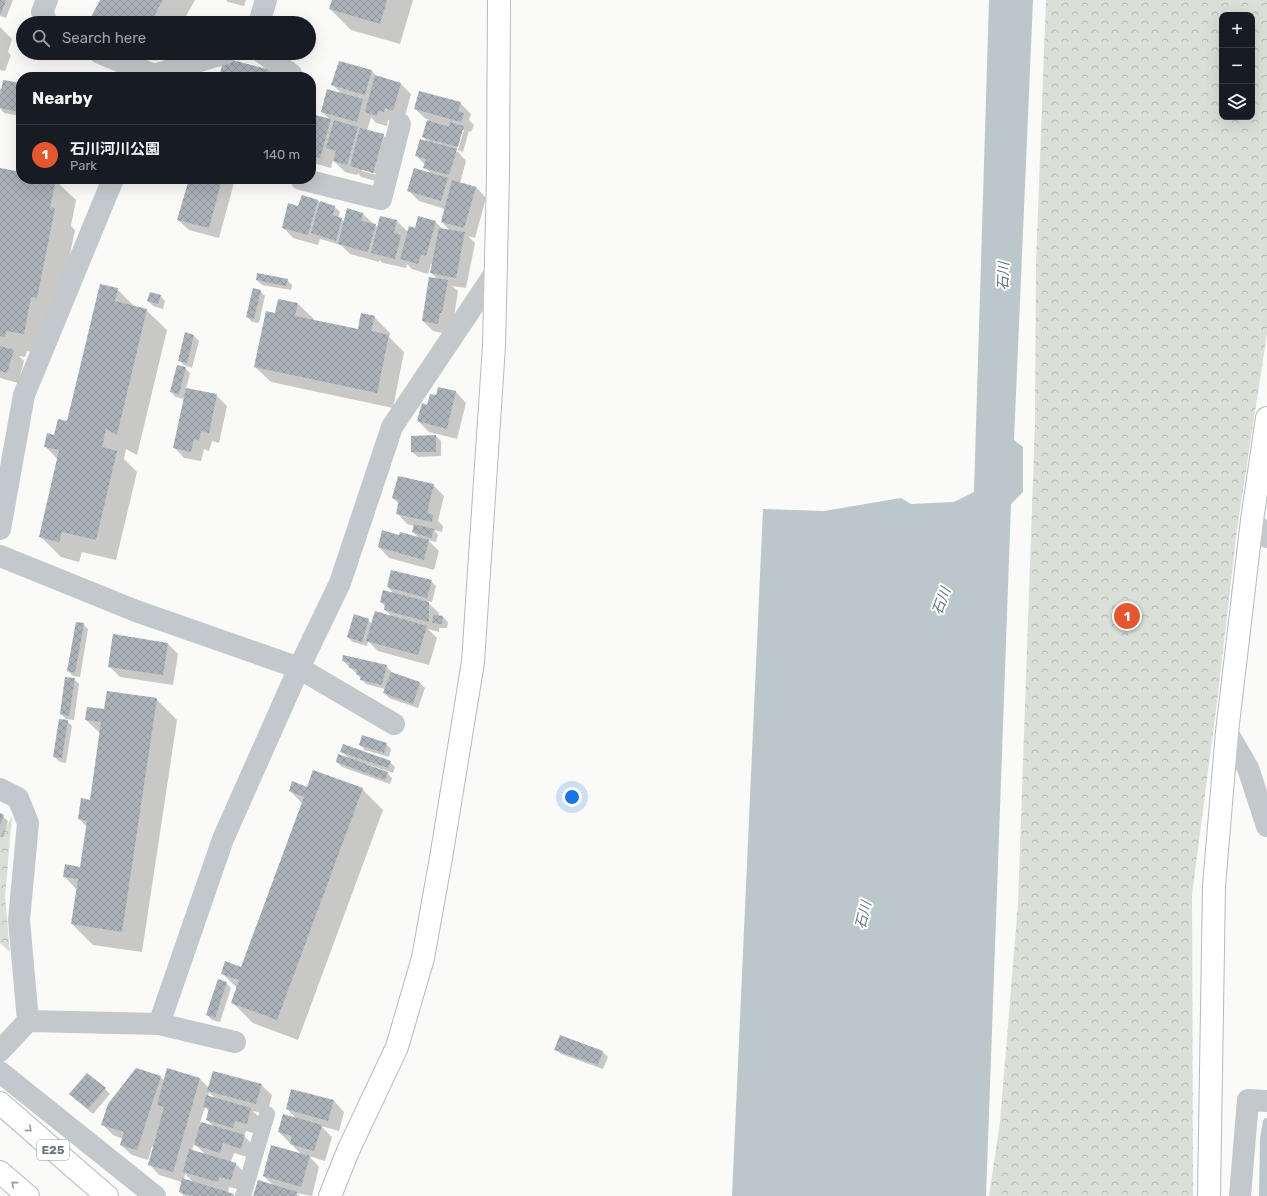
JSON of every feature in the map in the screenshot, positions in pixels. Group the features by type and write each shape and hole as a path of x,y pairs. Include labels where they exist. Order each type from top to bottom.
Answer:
{"main road":[{"path":"330,1196 348,1151 397,1047 423,958 441,858 472,662 494,346 498,175 499,0"},
{"path":"1209,1196 1214,886 1227,732 1252,520 1267,418"},
{"name":"E25","path":"0,1103 107,1196"},
{"path":"0,1172 28,1196"}],"street":[{"path":"44,16 42,12 48,0"},
{"path":"261,16 266,0"},
{"path":"116,60 144,72"},
{"path":"166,72 204,60"},
{"path":"272,60 287,72"},
{"path":"316,183 381,199 400,124"},
{"path":"0,529 24,395 111,184"},
{"path":"160,1024 223,839 340,583 392,427 495,273"},
{"path":"1252,520 1267,536"},
{"path":"0,556 136,611 300,668 394,724"},
{"path":"1227,732 1248,768 1267,826"},
{"path":"0,788 18,798 28,823 19,920 28,1021"},
{"path":"0,1050 28,1021 160,1024 235,1042"},
{"path":"0,1072 155,1196"},
{"path":"1240,1196 1248,1100 1267,1101"}],"lane":[{"path":"243,1196 267,1114"}],"green space":[{"path":"1046,0 1267,0 1267,334 1237,529 1217,702 1192,895 1193,1196 989,1196 1000,1122 1018,904 1035,423 1036,263"},
{"path":"12,816 5,897 10,952 0,943 0,838"}],"water":[{"name":"石川","path":"989,0 1033,0 1014,440 1023,447 1023,492 1011,504 986,1196 732,1196 763,509 824,511 901,498 911,504 954,502 974,492"}],"building":[{"path":"0,0 6,0 1,14 0,13"},
{"path":"100,0 163,0 154,16 92,16"},
{"path":"332,0 387,0 380,24 329,9"},
{"path":"223,60 232,60 279,72 220,72"},
{"path":"339,61 372,70 365,95 331,85"},
{"path":"375,75 401,83 393,111 385,108 384,112 378,111 377,116 365,112"},
{"path":"3,80 16,82 16,111 0,108 0,96"},
{"path":"327,89 363,99 357,122 321,112"},
{"path":"419,91 461,102 458,111 464,113 461,122 414,109"},
{"path":"316,115 331,119 320,158 316,157"},
{"path":"334,120 358,127 347,165 333,161 336,151 326,148"},
{"path":"427,120 449,127 450,122 464,126 458,147 422,137"},
{"path":"360,128 384,134 373,173 350,166"},
{"path":"420,139 457,149 449,175 423,168 426,159 415,156"},
{"path":"0,168 16,171 16,184 55,184 50,207 55,208 37,298 31,297 24,334 6,331 5,337 0,336"},
{"path":"414,168 448,178 441,201 407,191"},
{"path":"452,180 476,187 464,228 441,222"},
{"path":"188,184 221,184 209,228 177,220"},
{"path":"302,195 318,200 308,235 282,228 288,203 298,206"},
{"path":"320,201 335,206 333,215 342,218 336,241 311,233"},
{"path":"347,208 363,213 361,221 376,224 368,252 338,244"},
{"path":"380,216 397,220 394,233 401,235 395,259 371,253"},
{"path":"418,216 436,221 426,256 421,254 418,264 400,259 409,226 415,228"},
{"path":"439,228 465,232 456,278 430,273"},
{"path":"257,273 288,279 286,286 256,280"},
{"path":"429,277 448,280 442,313 440,313 438,324 422,321"},
{"path":"100,284 118,288 115,301 147,309 117,435 106,429 102,447 117,451 96,540 62,532 59,542 39,537 59,450 44,447 47,433 54,435 58,419 67,421"},
{"path":"253,288 261,290 254,319 246,317"},
{"path":"150,292 161,295 158,304 147,301"},
{"path":"278,299 298,303 295,316 358,329 361,313 375,316 371,331 389,335 377,393 254,367 266,311 275,313"},
{"path":"185,332 194,335 187,363 178,361"},
{"path":"0,346 14,350 7,373 0,371"},
{"path":"177,365 186,367 179,394 170,392"},
{"path":"438,387 456,391 447,429 417,421 422,403 427,405 430,394 436,395"},
{"path":"186,388 217,394 209,433 201,431 199,441 194,439 191,452 173,448"},
{"path":"436,435 436,452 411,452 411,436"},
{"path":"398,476 434,484 427,513 433,515 432,522 396,514 399,500 392,498"},
{"path":"414,524 434,529 431,538 412,532"},
{"path":"382,530 399,535 400,532 429,540 424,560 378,547"},
{"path":"391,570 432,580 427,598 387,587"},
{"path":"383,590 429,602 429,622 384,610 385,604 380,602"},
{"path":"375,611 427,626 418,655 366,641"},
{"path":"354,614 369,619 362,642 347,637"},
{"path":"433,615 443,616 442,624 432,623"},
{"path":"76,622 84,623 75,673 67,671"},
{"path":"113,634 168,643 163,675 108,667"},
{"path":"343,655 387,665 382,685 360,680 361,676 356,674 357,669 349,668 350,663 342,661"},
{"path":"391,672 420,682 413,704 383,693"},
{"path":"65,677 75,678 69,716 60,714"},
{"path":"107,691 157,698 122,932 71,924 78,879 63,877 65,864 80,867 87,821 78,819 81,798 90,800 101,722 85,720 87,707 104,709"},
{"path":"59,719 68,720 62,758 53,757"},
{"path":"362,735 387,743 384,753 359,745"},
{"path":"343,744 391,761 388,768 340,752"},
{"path":"338,754 388,772 385,780 336,762"},
{"path":"313,770 363,788 277,1020 231,1003 239,980 221,974 225,961 241,967 304,797 289,791 292,781 307,787"},
{"path":"0,813 4,815 0,825"},
{"path":"218,979 227,982 215,1018 206,1015"},
{"path":"560,1035 603,1051 598,1065 554,1050"},
{"path":"136,1068 161,1076 137,1150 120,1145 124,1132 101,1125 108,1104"},
{"path":"167,1068 200,1078 173,1172 148,1165 164,1107 157,1105"},
{"path":"213,1071 262,1084 256,1104 207,1091"},
{"path":"87,1073 106,1088 88,1109 69,1094"},
{"path":"291,1089 334,1100 328,1121 286,1109"},
{"path":"206,1095 251,1108 247,1124 235,1121 233,1128 206,1120 209,1108 203,1107"},
{"path":"283,1114 322,1125 314,1151 290,1144 292,1136 278,1132"},
{"path":"201,1122 245,1135 241,1149 223,1143 220,1153 194,1145"},
{"path":"271,1145 310,1156 301,1187 263,1176"},
{"path":"189,1149 236,1163 231,1180 219,1177 218,1182 183,1172"},
{"path":"182,1178 234,1194 233,1196 192,1196 179,1192"},
{"path":"258,1180 297,1192 296,1196 253,1196"}],"waterway":[{"path":"1263,1196 1264,1139 1267,1122"}],"place":[{"name":"石川河川公園","path":"1127,616"}]}
